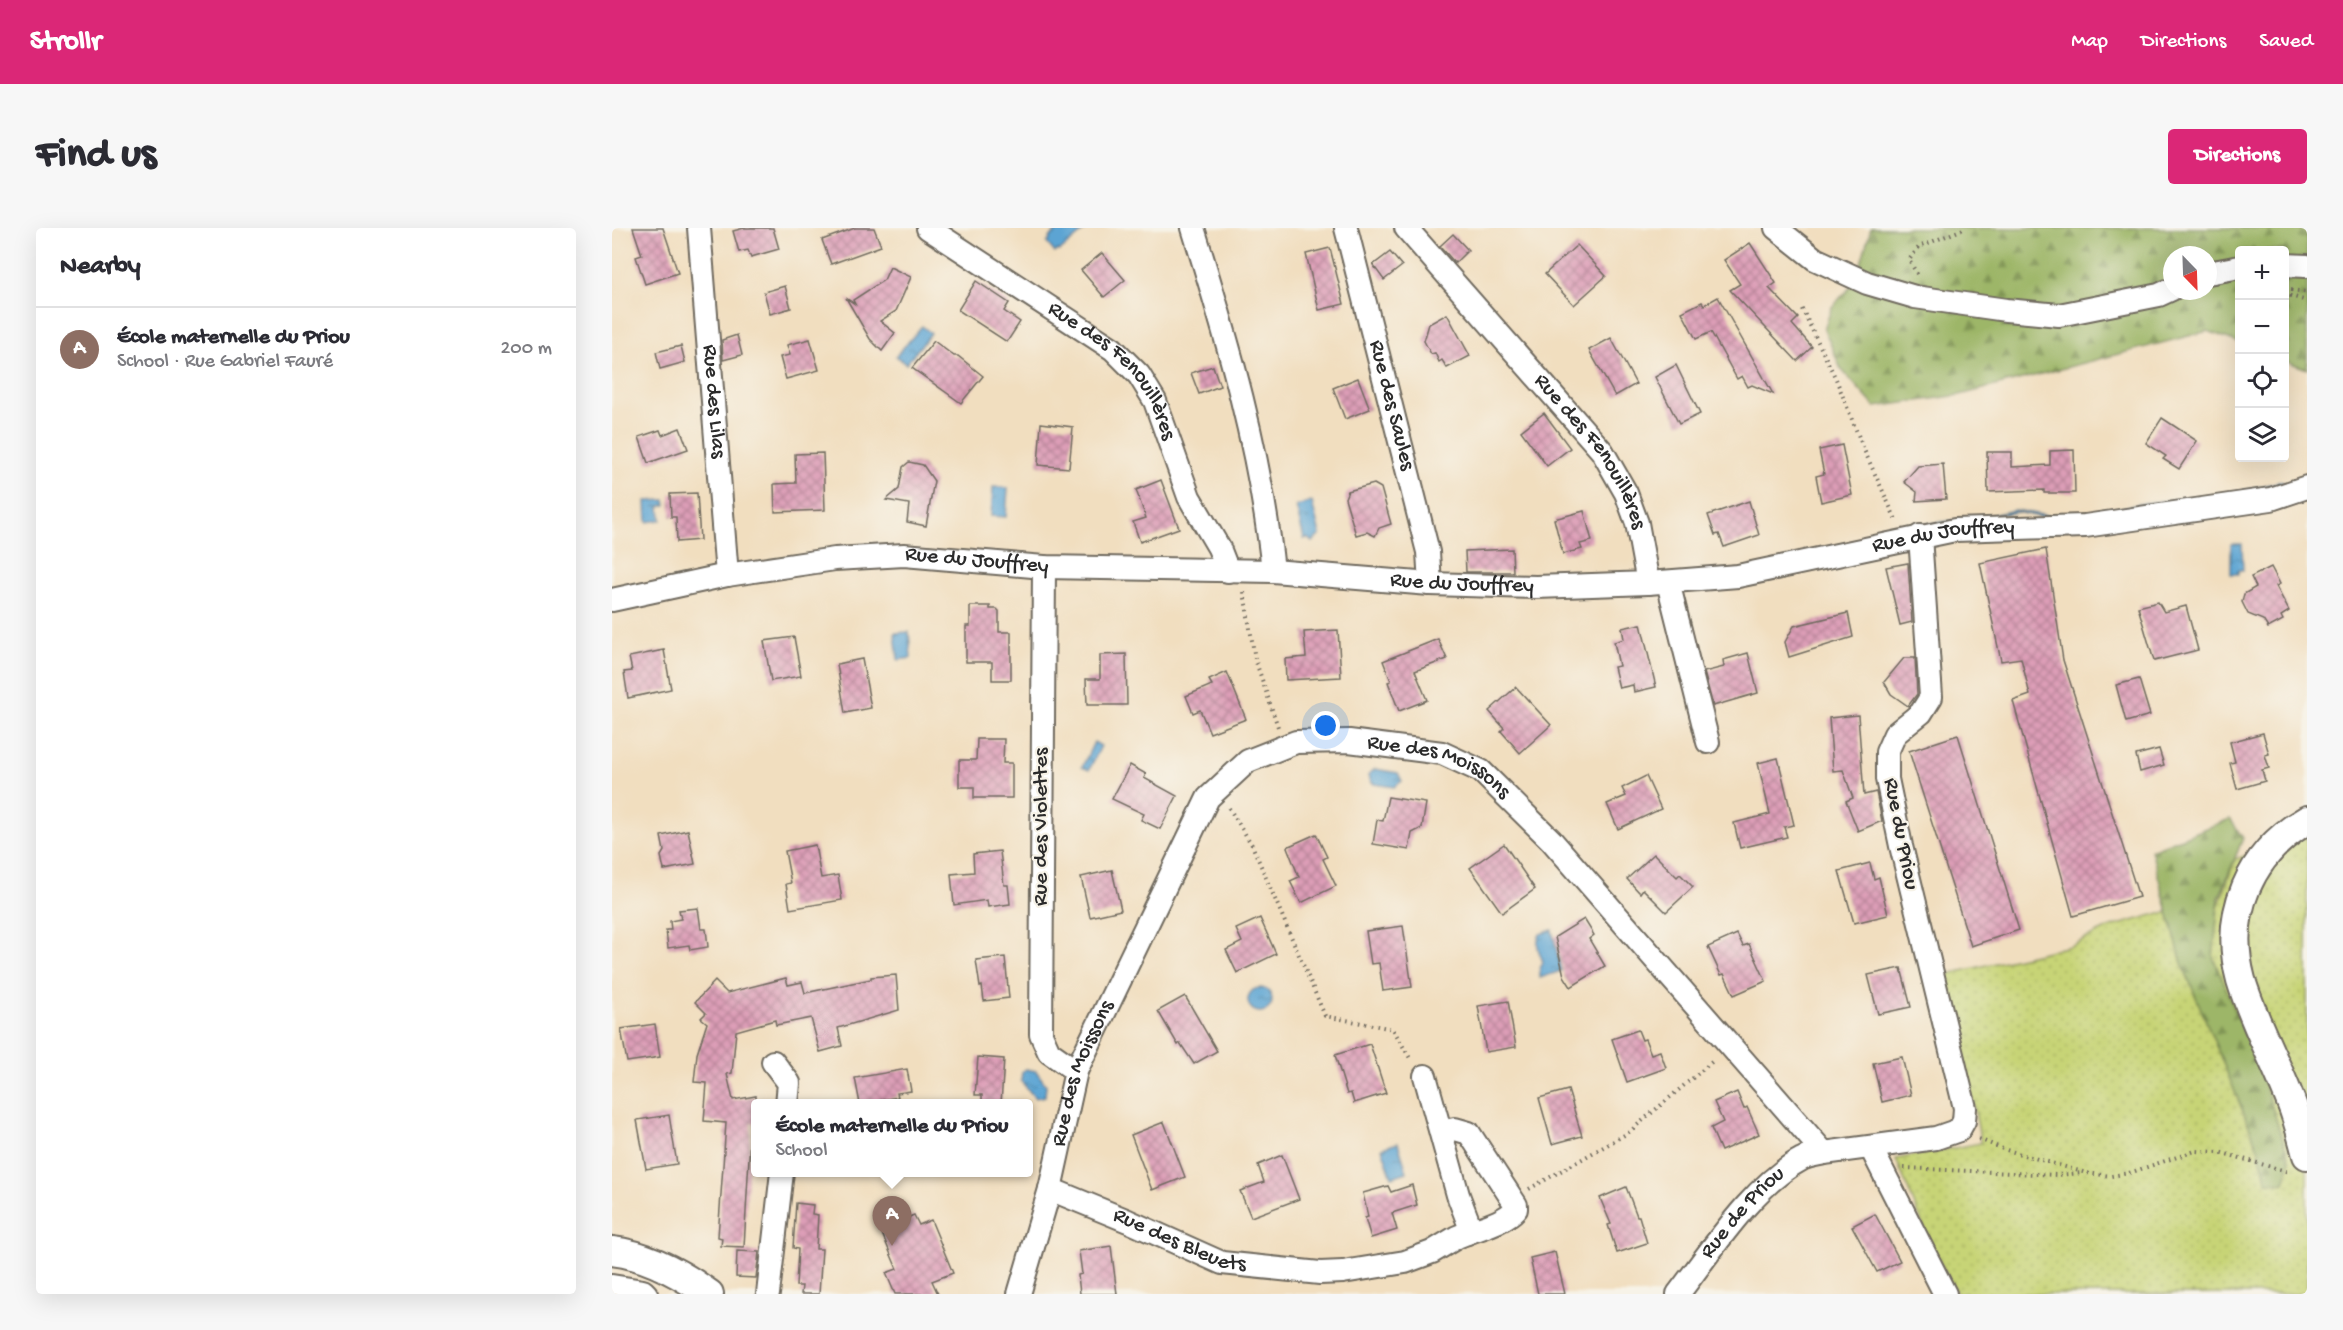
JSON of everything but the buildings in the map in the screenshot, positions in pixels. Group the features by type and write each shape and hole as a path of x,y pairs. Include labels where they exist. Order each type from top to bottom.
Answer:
{"main road":[{"path":"2301,1164 2292,1104 2241,980 2236,949 2237,921 2243,894 2254,868 2288,831 2307,820"},
{"path":"612,1251 654,1261 709,1294"}],"street":[{"name":"Rue des Lilas","path":"699,228 727,575"},
{"name":"Rue des Fenouillères","path":"928,228 1113,349 1139,375 1155,401 1190,497 1234,571"},
{"path":"1193,228 1247,413 1273,571"},
{"name":"Rue des Saules","path":"1346,228 1428,552 1430,584"},
{"name":"Rue des Fenouillères","path":"1406,228 1602,450 1626,493 1637,523 1708,742"},
{"path":"1776,228 1815,259 1867,283 1915,297 2059,315 2163,293"},
{"path":"2289,265 2307,266"},
{"path":"2217,271 2235,268"},
{"name":"Rue du Jouffrey","path":"612,600 727,575 835,559 904,555 1044,567 1273,571 1430,584 1536,587 1658,583 1738,576 1955,530 2085,526 2271,499 2307,487"},
{"name":"Rue du Priou","path":"1911,538 1931,697 1921,713 1895,734 1887,752 1887,779 1900,846 1965,1108 1965,1120 1959,1130"},
{"name":"Rue des Violettes","path":"1044,567 1041,1034 1049,1053 1076,1071"},
{"name":"Rue des Moissons","path":"1019,1294 1050,1189 1076,1071 1208,798 1248,761 1296,742 1349,741 1404,747 1442,753 1481,771 1551,840 1824,1153"},
{"path":"773,1062 789,1083 788,1099"},
{"path":"1428,1085 1458,1195 1469,1224 1467,1233"},
{"name":"Rue des Bleuets","path":"1050,1189 1222,1263 1320,1273 1343,1272 1405,1262 1432,1252 1457,1237 1496,1223 1512,1214 1516,1209 1516,1205 1469,1133 1455,1129 1442,1132"},
{"path":"1824,1153 1936,1138 1959,1130"},
{"path":"1871,1148 1945,1294"},
{"name":"Rue de Priou","path":"1678,1294 1758,1193 1779,1173 1805,1157 1824,1153"},
{"path":"768,1294 782,1177"},
{"path":"612,1286 643,1291 646,1294"}],"path":[{"path":"1915,297 1917,276 1909,260 1914,253 1919,247 1966,228"},
{"path":"2289,296 2307,301"},
{"path":"1802,309 1836,379 1864,450 1895,517 1911,538"},
{"path":"1234,571 1255,658 1285,747"},
{"path":"1217,789 1252,845 1325,1016 1393,1029 1428,1085"},
{"path":"1529,1189 1628,1133 1731,1046"},
{"path":"1959,1130 2003,1149 2086,1173 2111,1176 2195,1151 2219,1152 2301,1164"},
{"path":"1881,1168 2057,1175 2086,1173"}],"green space":[{"path":"1871,228 2307,228 2307,369 2289,362 2289,246 2235,246 2235,341 2208,331 1960,395 1875,407 1841,369 1824,329 1832,307 1856,281"},
{"path":"2230,819 2243,838 2219,898 2213,957 2259,1068 2290,1161 2284,1183 2267,1182 2258,1148 2182,963 2151,850"},
{"path":"2307,836 2307,1294 1957,1294 1931,1245 1896,1159 1981,1143 1948,974 2070,946 2111,927 2160,913 2216,913 2235,859"}],"water":[{"path":"1060,228 1084,228 1085,230 1055,253 1047,243"},
{"path":"922,326 931,333 906,364 896,356"},
{"path":"2283,481 2283,484 2233,493"},
{"path":"993,487 1008,488 1006,517 991,516"},
{"path":"2226,494 2189,501 2146,505 2091,517 2054,520 2017,512 1919,528 1919,525 1983,517 2015,510 2058,518 2083,516 2145,503"},
{"path":"665,500 666,505 660,506 661,520 647,522 646,501"},
{"path":"1312,502 1320,535 1312,542 1307,538 1304,539 1296,506"},
{"path":"2231,544 2242,544 2243,570 2238,570 2238,574 2231,574"},
{"path":"909,632 911,658 898,660 895,633"},
{"path":"1094,742 1101,746 1089,770 1082,767"},
{"path":"1375,769 1398,773 1402,781 1394,787 1374,784 1369,774"},
{"path":"1552,930 1561,971 1540,978 1543,962 1538,948 1540,934"},
{"path":"1260,988 1269,991 1272,1000 1269,1009 1260,1012 1251,1009 1248,1000 1251,991"},
{"path":"1026,1069 1036,1071 1046,1085 1045,1096 1035,1098 1021,1081 1022,1072"},
{"path":"1398,1143 1407,1172 1392,1177 1382,1148"}],"place":[{"name":"École maternelle du Priou","path":"892,1246"}]}
